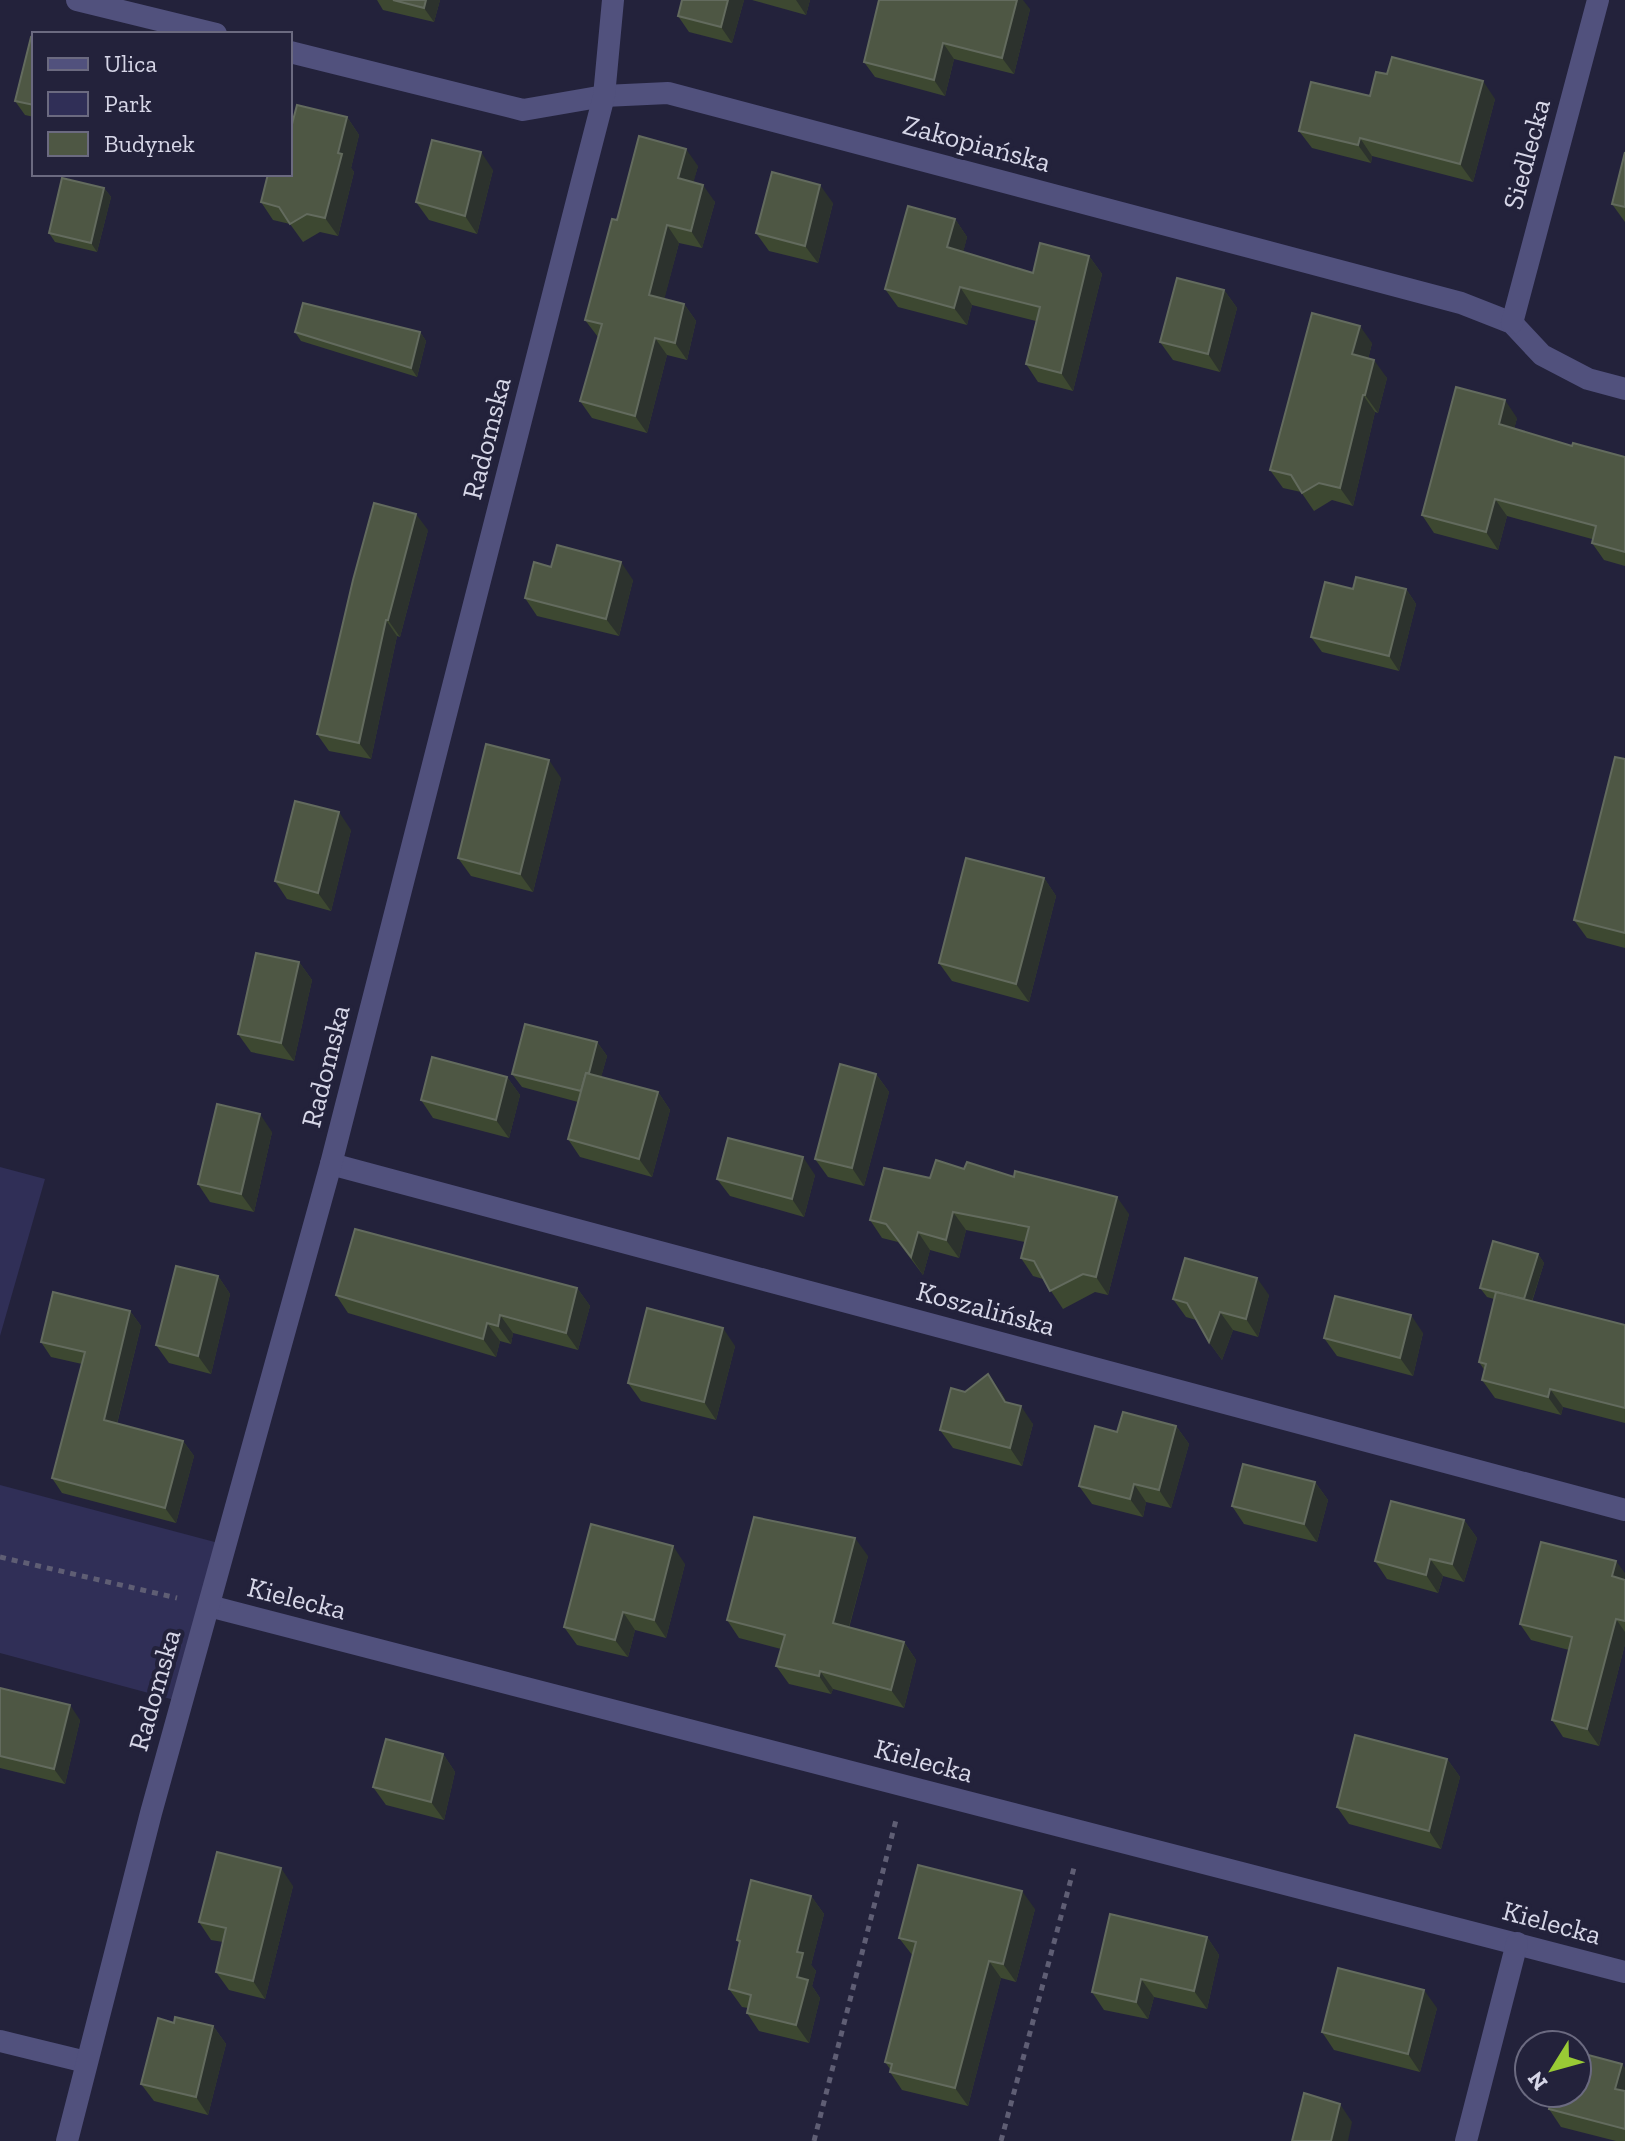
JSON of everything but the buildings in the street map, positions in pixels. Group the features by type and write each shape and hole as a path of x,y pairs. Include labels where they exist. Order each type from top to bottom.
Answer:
{"street":[{"path":"77,0 208,32"},
{"name":"Radomska","path":"67,2141 151,1813 331,1164 604,96 613,0"},
{"name":"Siedlecka","path":"1512,323 1598,0"},
{"name":"Zakopiańska","path":"292,52 523,110 604,96 668,93 1446,299 1512,323 1542,355 1588,379 1625,389"},
{"name":"Koszalińska","path":"331,1164 1625,1510"},
{"name":"Kielecka","path":"209,1606 1625,1972"},
{"path":"1466,2141 1517,1943"},
{"path":"0,2041 86,2062"}],"path":[{"path":"0,1557 209,1606"},
{"path":"814,2141 905,1786"},
{"path":"1001,2141 1083,1832"}],"green space":[{"path":"0,1167 45,1179 0,1336"},
{"path":"0,1485 226,1545 182,1702 0,1653"}]}
